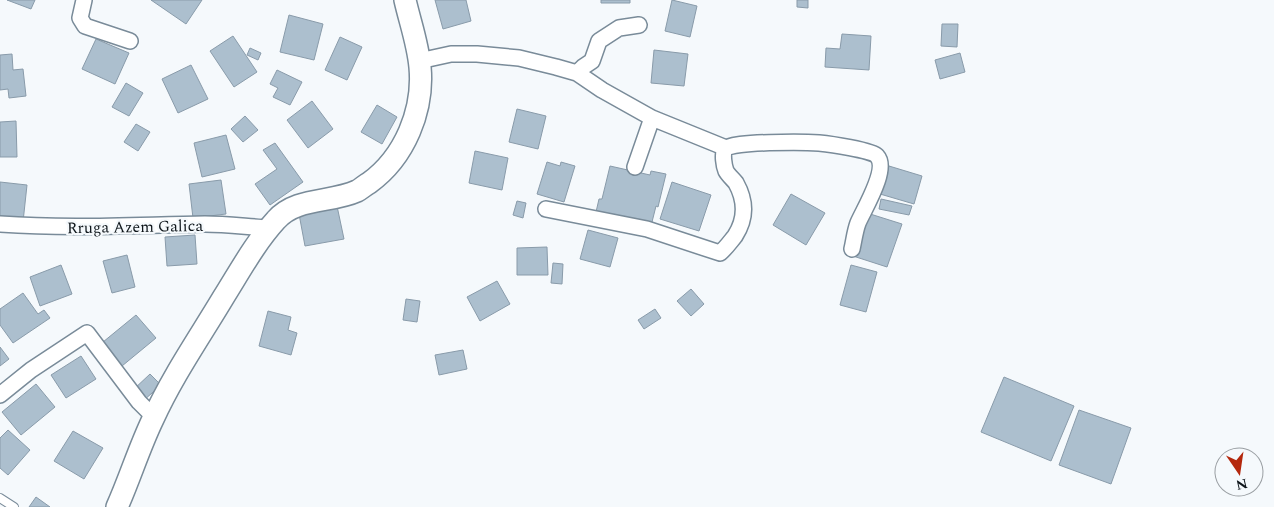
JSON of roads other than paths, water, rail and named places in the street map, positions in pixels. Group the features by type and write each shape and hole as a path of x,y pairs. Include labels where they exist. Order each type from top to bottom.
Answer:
{"street":[{"path":"84,0 80,18 85,26 130,41"},
{"path":"117,507 154,416 254,247 285,211 302,204 357,191 382,174 400,152 411,128 419,102 420,67 405,0"},
{"path":"577,73 592,61 599,41 619,28 640,25"},
{"path":"419,61 451,54 477,54 518,58 577,73 602,90 652,118 726,148 738,144 805,142 869,152 877,156 881,162 880,171 858,225 852,249"},
{"path":"635,167 652,118"},
{"path":"546,209 647,229 720,253 732,240 742,224 744,210 738,188 726,171 723,155 726,148"},
{"name":"Rruga Azem Galica","path":"0,224 88,228 207,224 270,228"},
{"path":"0,395 30,370 87,334 139,402 154,416"}],"lane":[{"path":"0,498 14,507"}]}
